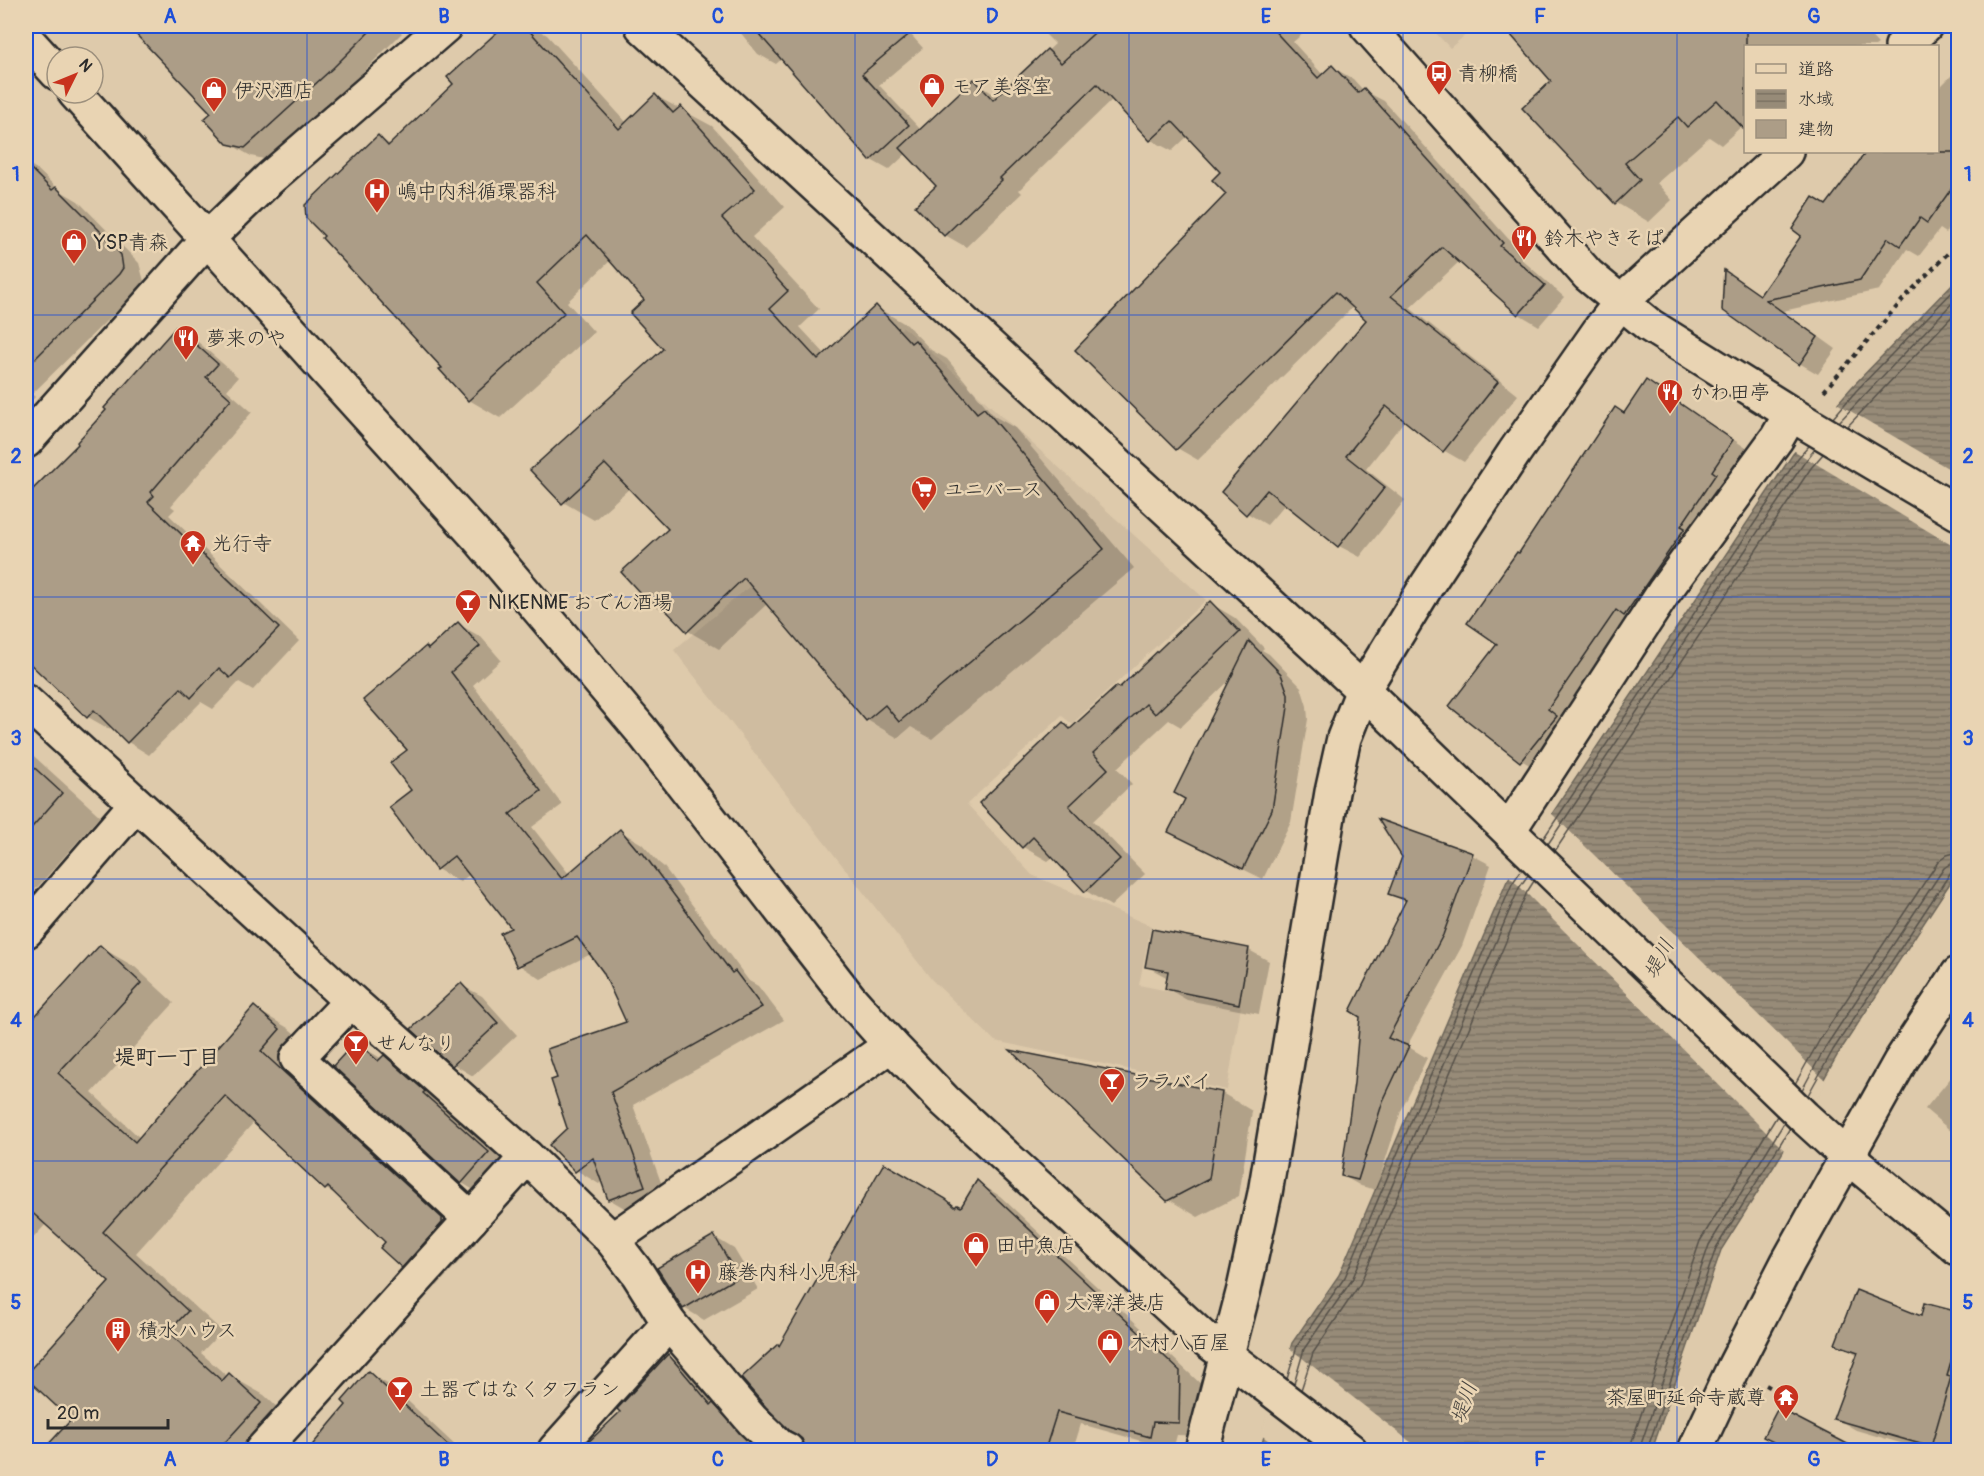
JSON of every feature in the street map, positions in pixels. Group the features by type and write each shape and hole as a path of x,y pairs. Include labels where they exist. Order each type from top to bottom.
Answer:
{"street":[{"path":"26,441 207,239 269,179 445,26"},
{"path":"642,26 1363,690 1804,1117 1847,1156 1959,1248"},
{"path":"1367,26 1588,275 1649,325 1805,412 1959,513"},
{"path":"1903,45 1925,26"},
{"path":"26,39 45,60"},
{"path":"86,105 481,541 582,658 672,768 850,999 891,1045 953,1109 1192,1328 1350,1450"},
{"path":"1202,1450 1244,1289 1269,1173 1308,926 1332,792 1344,738 1363,690 1439,566 1514,453 1621,302 1785,153"},
{"path":"1514,834 1664,592 1777,438 1805,412"},
{"path":"26,702 351,1001 526,1157 612,1240 638,1274 669,1323 752,1420 779,1446 787,1450"},
{"path":"26,931 136,804"},
{"path":"1695,1450 1733,1369 1783,1272 1847,1156 1900,1062 1950,1009 1959,974"},
{"path":"351,1001 297,1058 471,1219"},
{"path":"612,1240 891,1045"},
{"path":"262,1450 526,1157"},
{"path":"555,1450 669,1323"}],"path":[{"path":"1805,412 1906,296 1959,243"}],"shaded area":[{"path":"1429,26 1476,26 1450,48"},
{"path":"903,327 1206,600 1072,724 1062,716 967,804 1032,875 1151,926 1139,985 1241,1006 1227,1090 995,1041 932,980 674,650 801,543 742,475"}],"water":[{"name":"堤川","path":"1958,278 1958,871 1838,1054 1781,1155 1721,1250 1652,1450 1260,1450 1292,1343 1339,1275 1507,881 1793,454 1852,387"}],"pier":[{"path":"1835,402 1958,474 1958,549 1793,450"},
{"path":"1550,812 1826,1081 1785,1151 1508,875"},
{"path":"1288,1347 1421,1450 1281,1450 1261,1435"}],"building":[{"path":"128,26 375,26 334,67 245,148 227,144 204,119 211,113"},
{"path":"504,26 525,26 619,129 655,94 673,113 681,106 755,189 722,218 788,291 770,308 818,360 876,305 911,343 915,340 977,413 984,408 1104,549 899,722 885,705 866,721 744,578 687,632 656,600 651,605 621,572 668,529 605,464 562,504 530,470 663,349 630,313 644,300 587,235 537,283 564,313 468,401 439,369 442,368 306,218 305,205 378,135 388,146 453,84 447,77"},
{"path":"752,26 919,26 862,74 909,125 870,161"},
{"path":"1102,26 1270,26 1318,78 1332,65 1358,93 1364,88 1503,243 1500,246 1545,285 1518,315 1442,247 1391,296 1498,382 1443,452 1386,406 1346,456 1385,487 1338,547 1267,490 1246,515 1221,492 1366,320 1336,292 1176,450 1075,350 1226,194 1212,180 1220,172 1172,121 1150,141 1097,84 944,236 915,206 936,186 900,148 974,79 993,100 1047,49 1061,63"},
{"path":"1503,26 1746,26 1744,129 1717,100 1687,127 1678,117 1625,163 1640,180 1615,204 1522,108 1551,81"},
{"path":"1959,152 1959,178 1927,223 1920,218 1900,246 1888,238 1860,280 1766,300 1818,337 1799,365 1722,310 1724,270 1760,295 1801,236 1792,229 1813,197 1826,205 1865,153"},
{"path":"26,164 52,190 56,187 111,242 121,255 123,268 26,368"},
{"path":"176,327 218,364 206,377 231,399 151,492 154,496 148,502 279,628 230,678 219,668 191,698 181,688 127,743 94,710 87,718 26,660 26,496 78,444 77,442 106,410 104,408"},
{"path":"1646,380 1733,440 1712,471 1716,474 1681,526 1685,528 1624,616 1616,610 1548,709 1557,716 1520,762 1449,706 1497,644 1467,623 1517,552 1519,553 1615,407 1624,413"},
{"path":"1210,601 1240,632 1155,714 1146,704 1093,753 1108,769 1069,806 1120,859 1085,892 1033,837 1022,848 979,803 1063,722 1070,729 1117,686 1119,688"},
{"path":"458,622 480,646 451,672 541,791 510,814 562,879 620,829 640,853 642,852 732,973 735,971 762,1007 611,1092 645,1186 608,1200 593,1158 575,1172 549,1145 567,1128 551,1080 557,1078 547,1049 626,1022 603,972 577,937 517,967 500,933 511,928 454,856 436,870 389,807 411,790 390,763 407,750 363,700 426,646 428,649"},
{"path":"1249,641 1281,674 1288,694 1288,707 1272,810 1243,869 1168,832 1185,799 1174,793"},
{"path":"26,760 62,793 26,834"},
{"path":"1378,819 1473,853 1443,935 1388,1038 1409,1046 1383,1101 1358,1180 1341,1176 1354,1083 1360,1017 1350,1011 1406,900 1388,894 1402,857"},
{"path":"1152,929 1249,948 1239,1004 1165,989 1168,971 1145,967"},
{"path":"100,945 141,983 58,1073 135,1142 254,1006 280,1029 261,1051 442,1218 442,1223 402,1268 380,1248 385,1242 328,1187 325,1190 225,1096 103,1232 188,1311 168,1332 222,1381 229,1373 261,1403 218,1450 43,1450 71,1420 26,1378 26,1374 109,1282 26,1207 26,1026"},
{"path":"461,983 498,1023 452,1066 411,1029"},
{"path":"356,1041 378,1061 384,1055 489,1152 461,1184 333,1066"},
{"path":"1010,1050 1222,1092 1209,1179 1167,1201"},
{"path":"884,1163 946,1199 955,1207 957,1205 961,1207 977,1180 1180,1371 1179,1423 1153,1422 1150,1437 1057,1412 1045,1450 805,1450 802,1439 790,1431 766,1407 741,1378 778,1344 779,1346"},
{"path":"714,1235 738,1277 683,1309 657,1268"},
{"path":"1856,1290 1921,1316 1924,1303 1959,1312 1959,1335 1947,1376 1951,1377 1931,1447 1833,1419 1858,1352 1835,1344"},
{"path":"668,1354 711,1405 713,1403 757,1450 580,1450 620,1412 617,1409"},
{"path":"368,1371 453,1450 308,1450 346,1405 342,1401"},
{"name":"茶屋町延命寺蔵尊","path":"1778,1408 1859,1450 1790,1450 1763,1437"}],"place":[{"name":"青柳橋","path":"1439,96"},
{"name":"モア美容室","path":"932,109"},
{"name":"伊沢酒店","path":"214,113"},
{"name":"嶋中内科循環器科","path":"377,214"},
{"name":"鈴木やきそぱ","path":"1524,261"},
{"name":"YSP青森","path":"74,265"},
{"name":"夢来のや","path":"186,361"},
{"name":"かわ田亭","path":"1670,415"},
{"name":"ユニバース","path":"924,512"},
{"name":"光行寺","path":"193,566"},
{"name":"NIKENME おでん酒場","path":"468,625"},
{"name":"せんなり","path":"356,1066"},
{"name":"ララバイ","path":"1112,1104"},
{"name":"田中魚店","path":"976,1268"},
{"name":"藤巻内科小児科","path":"698,1295"},
{"name":"大澤洋装店","path":"1047,1325"},
{"name":"積水ハウス","path":"118,1353"},
{"name":"木村八百屋","path":"1110,1365"},
{"name":"土器ではなくタフラン","path":"400,1412"},
{"name":"茶屋町延命寺蔵尊","path":"1786,1420"}],"district":[{"name":"堤町一丁目","path":"167,1057"}]}
